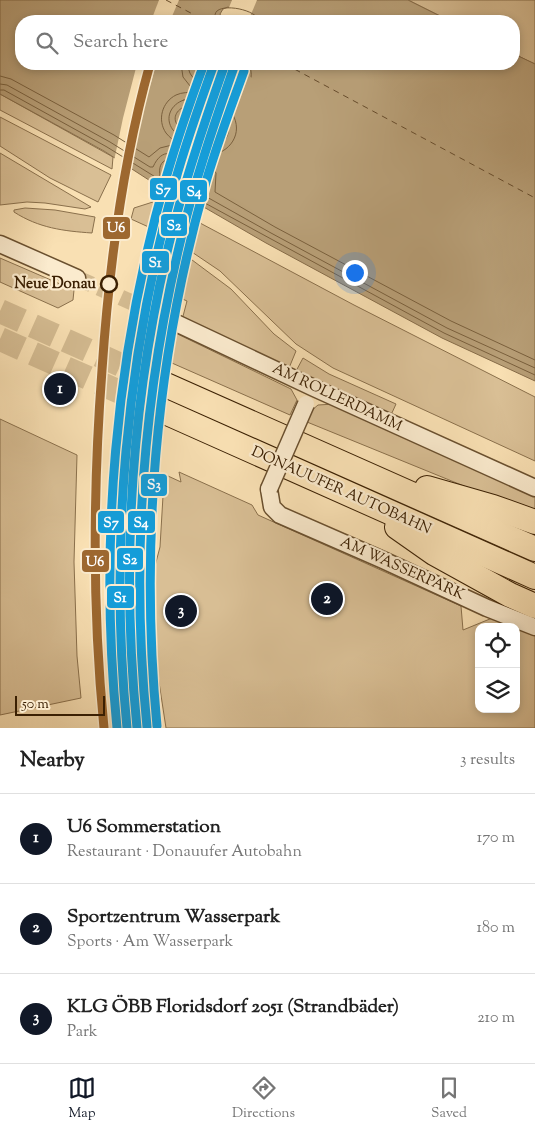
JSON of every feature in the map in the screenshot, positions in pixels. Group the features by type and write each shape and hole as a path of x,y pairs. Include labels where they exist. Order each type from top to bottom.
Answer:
{"highway":[{"name":"DONAUUFER AUTOBAHN","path":"150,378 535,549"},
{"name":"DONAUUFER AUTOBAHN","path":"147,404 535,577"},
{"path":"342,463 493,507 535,522"},
{"path":"359,499 434,554 535,606"}],"street":[{"path":"0,244 77,278"},
{"name":"AM ROLLERDAMM","path":"140,306 314,388 535,488"},
{"name":"AM WASSERPARK","path":"314,388 269,489 272,507 280,515 487,608 535,627"}],"shaded area":[{"path":"408,0 535,0 535,64 520,57 520,15 438,15"},
{"path":"0,94 113,157 112,169 0,110"},
{"path":"0,117 111,175 98,202 50,178 0,146"},
{"path":"0,153 91,207 85,209 27,202 0,205"},
{"path":"156,201 160,203 153,229 131,219 134,208"},
{"path":"25,208 55,210 95,217 92,233 51,228 33,222 14,212 14,210"},
{"path":"185,215 354,305 535,397 535,461 333,368 296,344 220,271 180,244"},
{"path":"176,248 231,289 274,334 296,351 289,368 182,320 187,301 167,292"},
{"path":"0,258 74,290 73,300 58,308 0,282"},
{"path":"159,325 291,389 297,400 290,415 156,356"},
{"path":"303,358 329,374 396,404 391,415 295,373"},
{"path":"334,404 535,496 535,515 307,422 311,411 318,405"},
{"path":"0,419 77,455 74,562 77,656 81,698 0,715"},
{"path":"179,472 252,505 258,515 461,606 463,630 475,625 475,713 520,713 520,623 480,623 502,614 535,627 535,728 166,728 151,630 150,585 160,547 164,479 168,476 181,482"}],"water":[{"path":"0,0 408,0 438,15 245,15 228,7 223,9 220,15 15,15 15,70 202,70 226,82 231,79 233,73 230,70 520,70 520,57 535,64 535,381 442,338 266,243 202,206 152,182 104,151 0,94","holes":["184,111 193,112 208,118 216,125 217,131 213,135 208,136 183,124 180,118","173,164 195,175 198,179 196,184 190,187 166,176 165,169 168,165"]}],"pier":[{"path":"159,0 179,0 173,15 153,15"},
{"path":"232,0 257,0 251,15 240,15 228,10"},
{"path":"135,70 154,70 140,122 131,171 114,161"},
{"path":"205,70 225,79 210,122 189,113"},
{"path":"186,123 206,132 193,176 172,167"},
{"path":"170,175 190,184 186,201 165,191"}],"waterway":[{"name":"Neue Donau","path":"212,70 257,92"}],"ferry route":[{"path":"166,0 195,15"},
{"path":"296,70 535,198"}],"tunnel":[{"path":"77,278 140,306"},
{"path":"0,311 150,378"},
{"path":"0,339 147,404"}],"metro line":[{"name":"U6","path":"104,728 97,638 95,549 97,459 102,370 113,254 124,177 148,70"}],"transit line":[{"name":"S7","path":"117,728 112,659 111,520 123,382 134,313 149,245 170,164 202,70"},
{"name":"S1","path":"127,728 122,659 121,521 134,384 144,316 158,249 179,167 212,70"},
{"name":"S2","path":"137,728 132,667 130,546 138,424 156,304 169,244 195,153 223,70"},
{"name":"S4","path":"147,727 142,667 140,546 148,426 166,306 179,247 204,157 233,70"},
{"name":"S3","path":"157,726 152,659 151,523 163,388 187,255 208,174 244,71"}],"place":[{"name":"Neue Donau","path":"109,284"},
{"name":"U6 Sommerstation","path":"60,389"},
{"name":"Sportzentrum Wasserpark","path":"327,599"},
{"name":"KLG ÖBB Floridsdorf 2051 (Strandbäder)","path":"181,611"}]}
